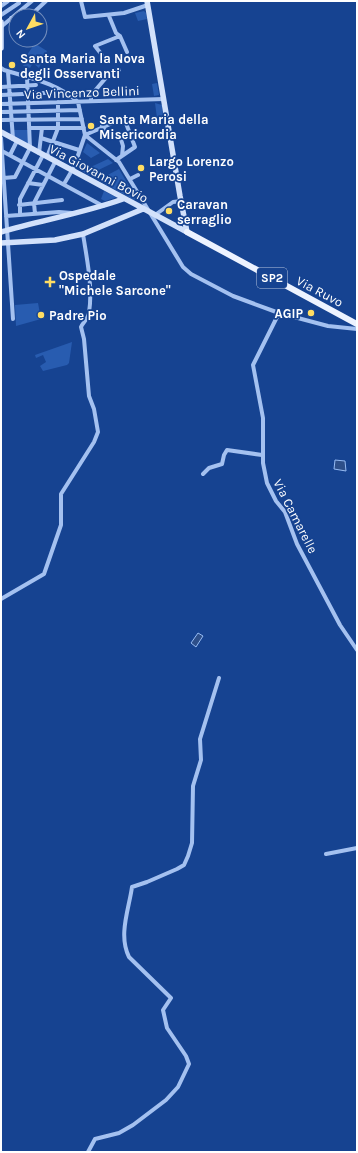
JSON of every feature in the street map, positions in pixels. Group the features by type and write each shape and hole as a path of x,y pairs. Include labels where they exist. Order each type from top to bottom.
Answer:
{"main road":[{"path":"148,3 187,232"},
{"path":"1,24 1,48"},
{"name":"Via Giovanni Bovio","path":"1,132 55,162 72,168 123,199 139,205 187,232"},
{"path":"4,231 103,206 123,199"},
{"path":"1,244 55,240 83,234 132,213 134,208 139,205"},
{"name":"Via Ruvo","path":"187,232 357,324"}],"street":[{"path":"1,6 8,1"},
{"path":"26,8 32,1"},
{"path":"81,1 85,17 109,16 137,10 148,3"},
{"path":"1,15 19,3"},
{"path":"109,16 116,33 120,36 127,52"},
{"path":"102,55 95,46 120,36"},
{"path":"4,70 28,77 67,92 78,102 85,136 64,184"},
{"path":"4,70 10,87 11,112 15,140 10,155"},
{"path":"91,101 91,96 110,73 119,70"},
{"path":"4,178 15,177 30,148 28,77"},
{"path":"1,87 36,86"},
{"path":"1,95 67,92"},
{"name":"Via Vincenzo Bellini","path":"1,104 164,99"},
{"path":"20,215 20,199 43,155 51,147 58,128 58,102"},
{"path":"1,112 80,110"},
{"path":"85,136 102,126 124,118 135,147 125,156 116,160"},
{"path":"1,120 82,119"},
{"path":"102,126 109,136 118,133 125,156"},
{"path":"29,128 84,128"},
{"path":"42,128 41,138 43,155"},
{"path":"85,136 116,160 140,196 139,205"},
{"path":"1,138 2,173 4,178 4,231 8,243 13,319"},
{"path":"41,138 79,150"},
{"path":"51,147 58,151"},
{"path":"2,151 103,206"},
{"path":"35,214 34,203 55,162"},
{"path":"130,180 138,175"},
{"path":"28,183 43,185"},
{"path":"139,205 140,196"},
{"path":"19,205 62,200"},
{"path":"181,202 173,202 153,214 187,272 233,296 279,313 328,326 357,329"},
{"path":"4,214 20,215 72,213"},
{"path":"1,599 44,574 60,525 61,494 94,442 98,432 94,409 89,396 84,339 81,327 89,314 90,288 90,275 83,234"},
{"path":"1,244 8,252"},
{"name":"Via Camarelle","path":"279,313 253,365 263,418 262,455 267,483 271,493 285,512 297,544 340,625 357,650"},
{"path":"203,474 209,468 222,464 227,450 262,455"},
{"path":"88,1152 95,1139 119,1133 133,1125 166,1100 178,1087 189,1064 186,1056 166,1028 164,1010 171,998 129,957 125,948 124,934 132,887 177,869 184,865 188,856 192,843 193,786 201,760 200,739 219,678"},
{"path":"326,854 357,848"}],"shaded area":[{"path":"144,11 147,19 138,21 135,13"},
{"path":"32,48 42,48 47,51 39,68 33,63 30,68 23,66 27,60 25,58"},
{"path":"157,83 159,95 154,96 152,84"},
{"path":"155,103 162,105 163,115 160,118 157,118"},
{"path":"14,130 28,130 28,144 14,137"},
{"path":"87,143 100,153 91,158 83,152"},
{"path":"108,159 113,163 88,175 82,171"},
{"path":"119,169 136,198 134,200 98,180"},
{"path":"104,191 116,197 105,201 101,199"},
{"path":"38,303 41,319 16,326 15,305"},
{"path":"72,342 69,363 67,365 43,371 40,366 46,362 43,355 36,358 35,355"},
{"path":"335,460 345,461 346,471 334,469"},
{"path":"198,633 203,636 196,647 191,643"}],"place":[{"name":"Santa Maria la Nova degli Osservanti","path":"12,65"},
{"name":"Santa Maria della Misericordia","path":"91,126"},
{"name":"Largo Lorenzo Perosi","path":"141,168"},
{"name":"Caravan serraglio","path":"169,211"},
{"name":"Ospedale \"Michele Sarcone\"","path":"50,282"},
{"name":"AGIP","path":"311,313"},
{"name":"Padre Pio","path":"41,315"}]}
